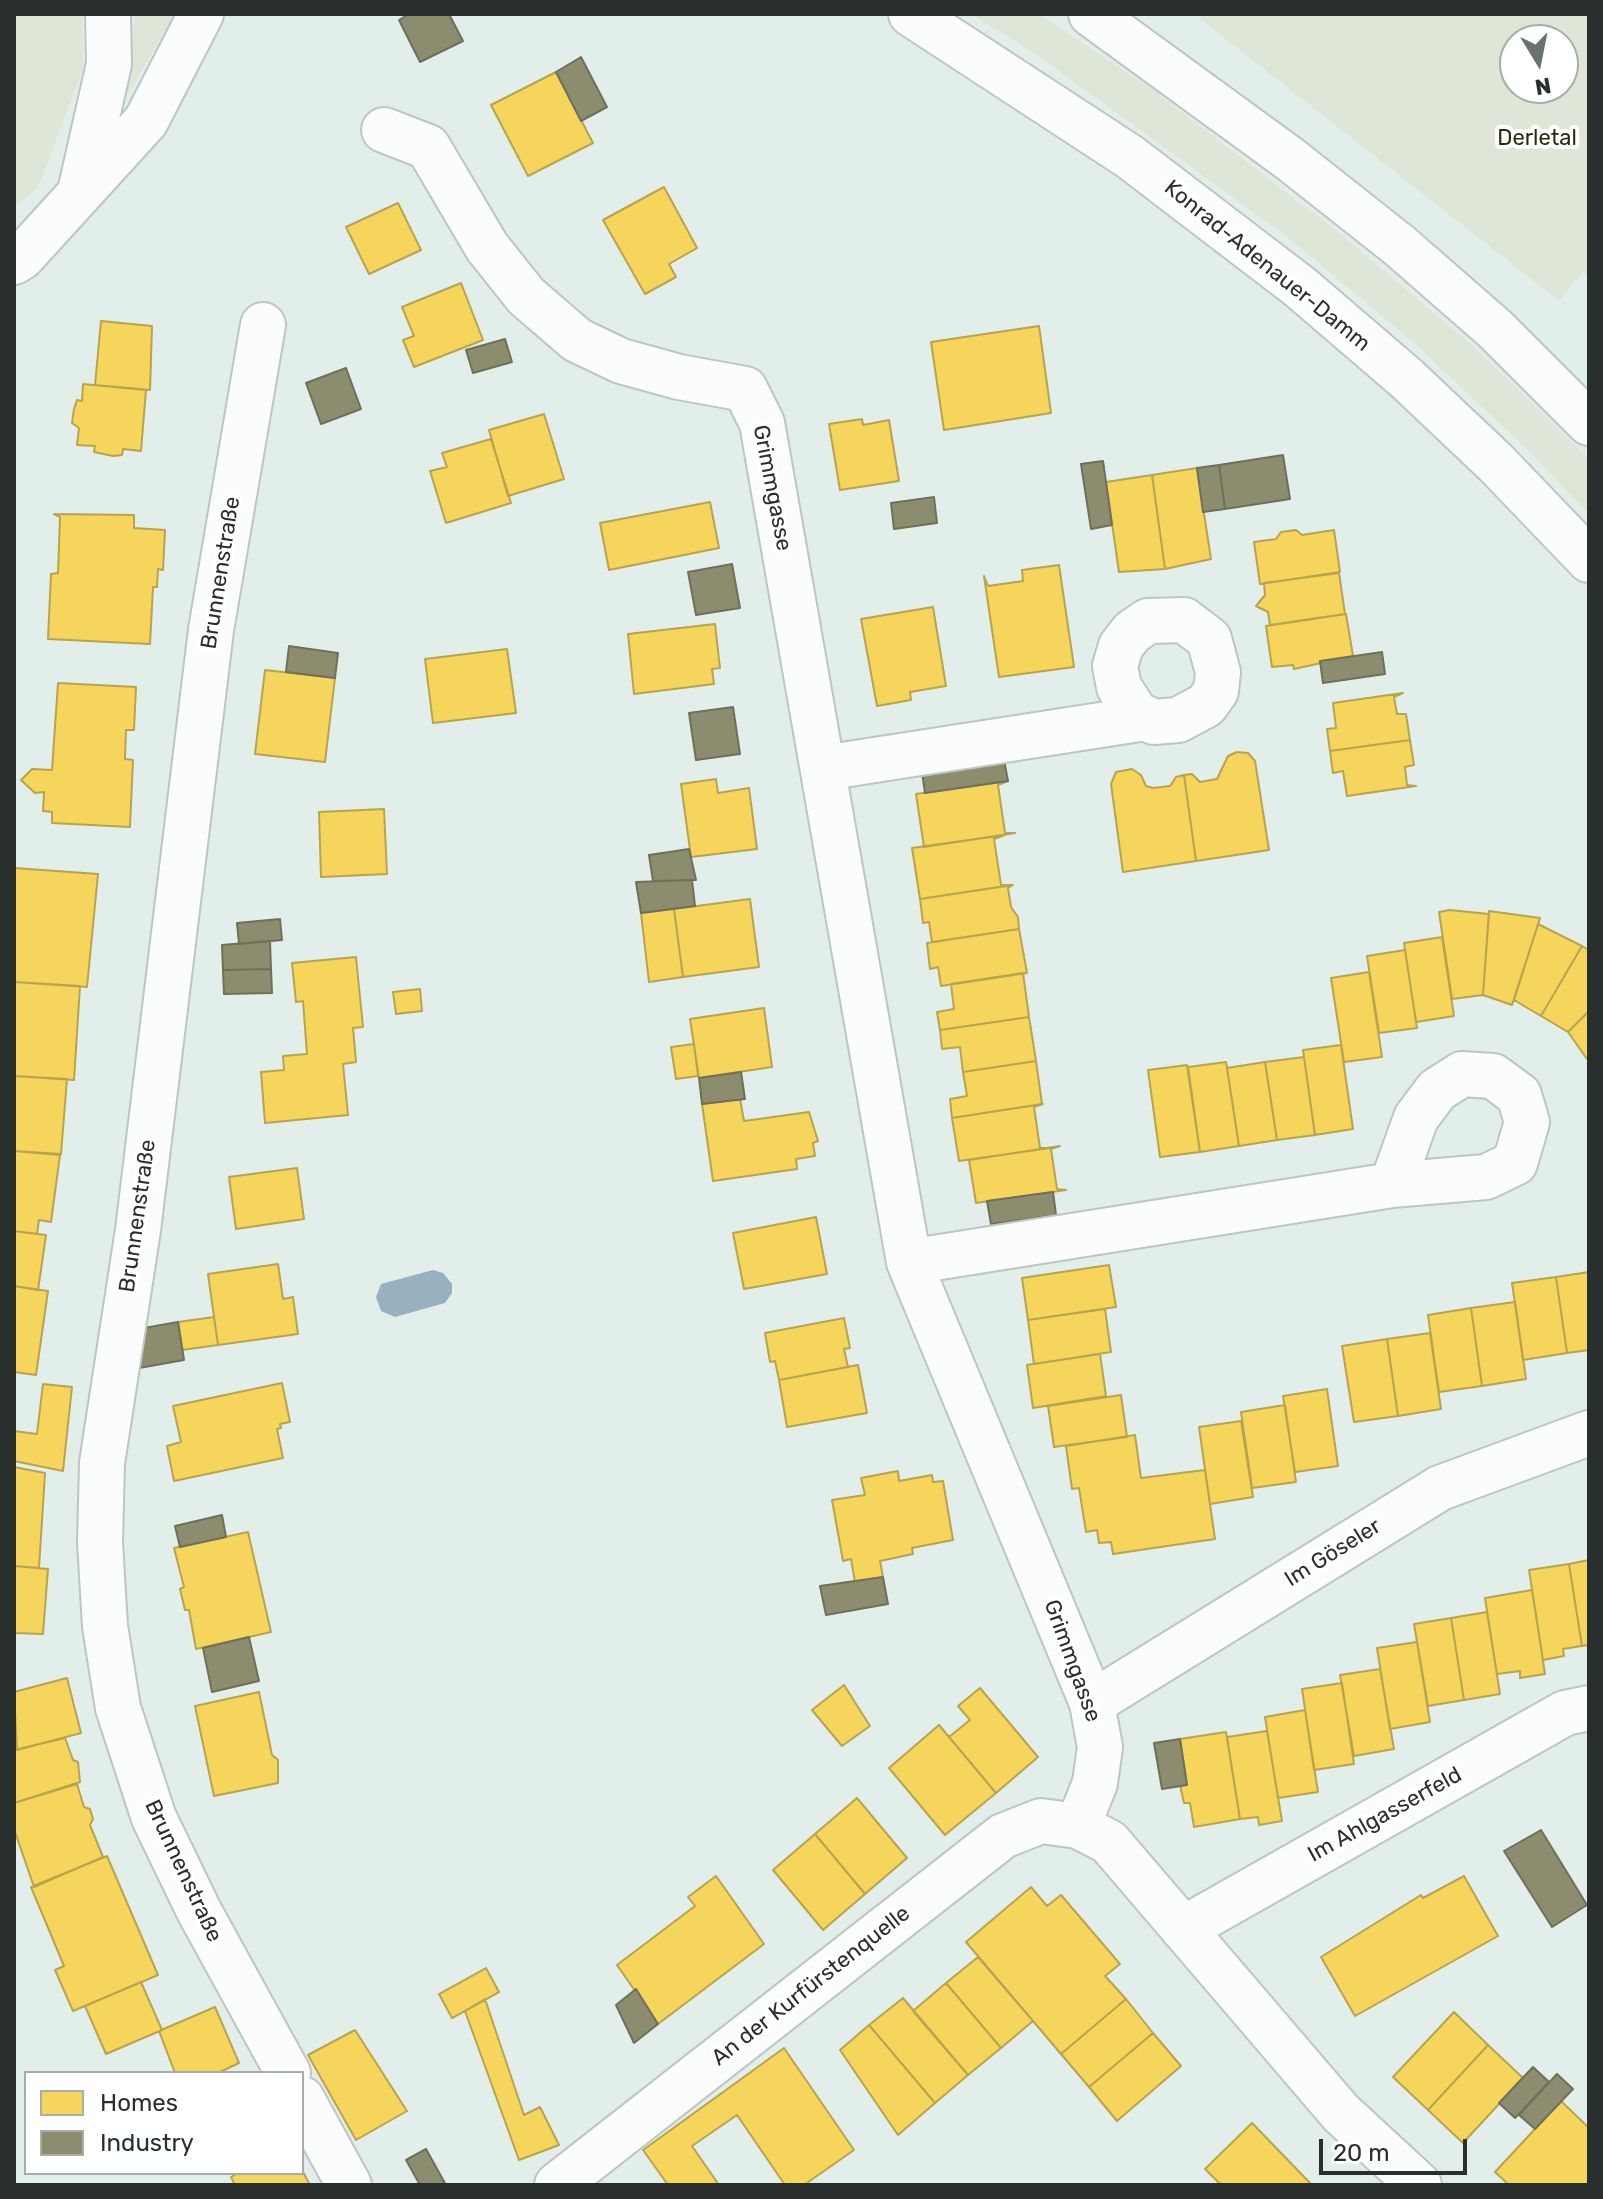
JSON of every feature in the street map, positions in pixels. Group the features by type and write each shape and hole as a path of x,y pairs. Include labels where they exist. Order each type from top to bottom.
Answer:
{"street":[{"path":"80,194 109,64 108,14"},
{"path":"14,262 146,121 201,14"},
{"name":"Konrad-Adenauer-Damm","path":"911,14 1130,157 1300,287 1485,452 1589,560"},
{"path":"1091,14 1290,159 1400,246 1495,329 1589,423"},
{"name":"Grimmgasse","path":"384,130 428,147 487,247 526,296 577,340 621,361 679,377 745,389 762,423 909,1262 1092,1703 1100,1747 1095,1783 1078,1826"},
{"name":"Brunnenstraße","path":"263,325 211,630 138,1230 102,1463 100,1542 105,1626 118,1708 154,1818 199,1911 287,2071"},
{"path":"823,768 1146,718"},
{"path":"909,1262 1392,1185"},
{"name":"Im Göseler","path":"1092,1703 1440,1488 1589,1433"},
{"name":"Im Ahlgasserfeld","path":"1183,1929 1565,1713 1589,1708"},
{"name":"An der Kurfürstenquelle","path":"557,2185 1003,1836 1041,1821 1078,1826"},
{"path":"1078,1826 1109,1842 1341,2113 1419,2185"},
{"path":"304,2103 349,2185"}],"green space":[{"path":"14,14 83,14 83,69 38,188 14,207"},
{"path":"135,14 175,14 127,96"},
{"path":"972,14 1039,14 1156,92 1348,240 1475,348 1589,459 1589,514 1530,452 1413,342 1285,235 1038,56"},
{"name":"Derletal","path":"1194,14 1589,14 1589,279 1583,272 1559,301"}],"water":[{"path":"433,1270 443,1273 452,1284 452,1293 445,1303 395,1317 381,1311 376,1297 381,1284"}],"building: Homes":[{"path":"556,72 593,143 528,176 491,105"},
{"path":"664,187 697,248 669,264 676,277 645,294 603,220"},
{"path":"398,203 421,250 369,274 346,227"},
{"path":"461,283 483,340 414,367 403,340 414,336 402,307"},
{"path":"101,321 152,326 150,390 95,385"},
{"path":"1039,326 1051,413 944,430 931,342"},
{"path":"83,384 146,390 141,451 123,449 122,455 113,456 94,452 95,446 77,445 79,428 72,423 77,400 82,401"},
{"path":"544,414 564,479 508,496 489,430"},
{"path":"862,419 863,425 889,420 899,481 840,490 829,424"},
{"path":"491,439 511,503 446,523 430,471 447,467 442,453"},
{"path":"1197,468 1211,559 1165,569 1152,475"},
{"path":"1152,475 1165,569 1119,572 1106,482"},
{"path":"710,502 719,548 609,570 600,523"},
{"path":"54,514 134,515 134,528 165,530 163,570 158,569 157,587 153,587 150,644 48,639 51,574 58,573 60,517"},
{"path":"1296,530 1302,535 1334,530 1340,572 1260,584 1254,542 1276,539 1281,532"},
{"path":"1059,565 1074,667 999,677 984,576 988,586 1023,581 1022,570"},
{"path":"1339,573 1345,614 1270,625 1268,612 1256,606 1265,595 1264,583"},
{"path":"933,607 946,686 910,692 911,700 877,706 861,619"},
{"path":"1346,614 1353,656 1294,669 1293,665 1272,667 1266,626"},
{"path":"715,624 720,668 712,669 714,684 634,694 628,634"},
{"path":"507,649 516,713 433,723 425,659"},
{"path":"265,670 335,678 325,762 255,754"},
{"path":"58,683 136,687 134,730 126,730 125,759 133,760 130,827 52,823 52,812 43,811 44,792 35,793 21,780 32,769 52,770"},
{"path":"1403,693 1394,697 1397,714 1406,714 1410,740 1330,751 1327,729 1336,728 1333,703"},
{"path":"1410,740 1414,765 1405,767 1407,785 1416,786 1347,796 1343,771 1333,773 1330,751"},
{"path":"1237,752 1248,753 1255,761 1269,850 1196,861 1184,775 1192,774 1200,782 1217,779 1228,756"},
{"path":"1132,769 1141,775 1146,786 1153,788 1170,786 1176,777 1184,775 1196,861 1123,872 1111,784 1116,772"},
{"path":"716,779 718,793 749,788 757,849 691,857 681,784"},
{"path":"1008,781 998,785 1005,833 1015,833 924,847 916,794"},
{"path":"384,809 387,874 321,877 319,812"},
{"path":"1005,835 994,839 1001,885 1012,885 920,899 912,848"},
{"path":"14,868 98,874 87,987 14,982"},
{"path":"1013,885 1008,888 1019,929 932,942 929,922 923,923 920,899"},
{"path":"750,899 759,967 683,977 674,909"},
{"path":"674,909 683,977 649,982 641,913"},
{"path":"1450,910 1489,914 1483,995 1452,999 1439,912"},
{"path":"1489,911 1540,918 1512,1005 1483,995"},
{"path":"1538,924 1582,946 1541,1016 1514,1000"},
{"path":"1019,929 1027,973 941,986 938,967 930,969 927,943"},
{"path":"1442,937 1454,1016 1416,1022 1404,943"},
{"path":"1582,946 1589,950 1589,1011 1568,1032 1541,1016"},
{"path":"1405,950 1417,1028 1379,1033 1367,956"},
{"path":"356,957 363,1027 353,1028 356,1062 343,1064 348,1115 265,1123 261,1072 284,1070 283,1056 307,1054 303,1001 296,1002 292,963"},
{"path":"1369,972 1382,1057 1344,1062 1331,978"},
{"path":"1023,973 1029,1017 940,1030 937,1012 954,1009 951,984"},
{"path":"14,982 80,986 74,1080 14,1076"},
{"path":"420,989 422,1011 396,1014 393,992"},
{"path":"764,1008 772,1067 699,1078 690,1019"},
{"path":"1589,1011 1589,1058 1587,1059 1568,1032"},
{"path":"1029,1017 1036,1061 963,1072 960,1047 942,1049 940,1030"},
{"path":"694,1044 698,1076 676,1079 671,1047"},
{"path":"1341,1045 1353,1129 1315,1135 1303,1050"},
{"path":"1304,1057 1315,1135 1277,1140 1265,1062"},
{"path":"1036,1061 1042,1104 952,1118 950,1099 967,1096 963,1072"},
{"path":"1226,1062 1239,1146 1200,1152 1188,1067"},
{"path":"1265,1062 1277,1140 1239,1146 1227,1068"},
{"path":"1187,1065 1200,1152 1160,1157 1148,1070"},
{"path":"14,1076 67,1079 61,1154 14,1151"},
{"path":"740,1099 744,1121 809,1112 818,1141 813,1143 815,1156 796,1159 797,1169 713,1181 702,1104"},
{"path":"1043,1104 1034,1107 1040,1148 1050,1148 959,1161 952,1118"},
{"path":"1060,1146 1051,1149 1057,1189 1066,1190 976,1203 969,1160"},
{"path":"14,1151 60,1155 51,1222 39,1220 37,1234 14,1231"},
{"path":"297,1168 304,1219 236,1229 229,1177"},
{"path":"816,1217 827,1274 744,1289 733,1233"},
{"path":"14,1231 46,1235 38,1290 14,1286"},
{"path":"278,1264 283,1299 293,1297 298,1334 218,1345 208,1274"},
{"path":"1109,1265 1116,1307 1028,1320 1022,1278"},
{"path":"1589,1272 1589,1350 1567,1353 1556,1277"},
{"path":"1556,1277 1567,1353 1523,1360 1512,1283"},
{"path":"14,1286 48,1291 36,1375 14,1372"},
{"path":"1515,1302 1526,1379 1482,1386 1471,1308"},
{"path":"1471,1308 1482,1386 1439,1392 1428,1315"},
{"path":"1105,1309 1111,1352 1034,1364 1028,1320"},
{"path":"214,1317 218,1345 182,1350 178,1322"},
{"path":"844,1318 850,1348 844,1349 848,1367 779,1380 775,1361 770,1362 765,1333"},
{"path":"1430,1333 1441,1409 1398,1416 1387,1339"},
{"path":"1387,1339 1398,1416 1354,1422 1342,1346"},
{"path":"1100,1354 1106,1396 1033,1408 1027,1365"},
{"path":"858,1365 867,1413 787,1427 779,1380"},
{"path":"282,1383 290,1422 280,1424 281,1428 277,1429 283,1458 174,1481 167,1446 181,1442 173,1406"},
{"path":"43,1384 72,1387 63,1471 14,1461 14,1431 37,1434"},
{"path":"1327,1389 1338,1466 1295,1472 1283,1396"},
{"path":"1121,1395 1127,1437 1054,1447 1048,1406"},
{"path":"1285,1405 1296,1482 1252,1488 1241,1412"},
{"path":"1241,1421 1253,1497 1210,1504 1199,1427"},
{"path":"1135,1435 1141,1478 1205,1470 1215,1539 1113,1554 1111,1542 1099,1543 1097,1530 1086,1532 1079,1488 1072,1489 1066,1446"},
{"path":"14,1467 45,1473 39,1568 14,1566"},
{"path":"898,1471 899,1481 932,1475 933,1482 943,1481 953,1540 912,1548 913,1554 880,1561 883,1577 855,1582 851,1559 843,1561 832,1500 865,1495 861,1478"},
{"path":"248,1532 271,1632 196,1649 189,1610 185,1610 180,1589 184,1587 174,1548"},
{"path":"1589,1560 1589,1645 1582,1646 1569,1564"},
{"path":"1569,1564 1582,1646 1563,1649 1564,1656 1543,1660 1529,1570"},
{"path":"14,1566 48,1569 43,1634 14,1633"},
{"path":"1532,1590 1545,1674 1520,1678 1520,1671 1497,1674 1485,1598"},
{"path":"1487,1612 1500,1694 1464,1700 1451,1618"},
{"path":"1451,1618 1464,1700 1428,1706 1414,1624"},
{"path":"1417,1642 1430,1722 1390,1729 1377,1648"},
{"path":"1380,1669 1394,1749 1354,1756 1340,1675"},
{"path":"67,1678 81,1733 17,1750 14,1692"},
{"path":"1342,1683 1354,1764 1314,1770 1302,1689"},
{"path":"844,1685 870,1726 842,1746 812,1710"},
{"path":"980,1688 1038,1757 996,1793 949,1737 970,1720 958,1706"},
{"path":"259,1692 272,1755 278,1760 278,1783 214,1796 195,1706"},
{"path":"1305,1710 1318,1792 1278,1798 1265,1717"},
{"path":"939,1725 996,1793 945,1835 889,1768"},
{"path":"1267,1731 1282,1821 1259,1825 1258,1817 1240,1819 1227,1737"},
{"path":"1226,1732 1240,1819 1194,1827 1190,1803 1184,1803 1180,1785 1187,1785 1180,1739"},
{"path":"65,1738 73,1760 78,1762 80,1782 14,1803 14,1750"},
{"path":"77,1784 84,1807 90,1809 93,1819 90,1825 103,1857 34,1887 14,1829 14,1803"},
{"path":"857,1798 907,1858 865,1894 815,1834"},
{"path":"815,1834 865,1894 823,1930 773,1870"},
{"path":"107,1856 158,1975 73,2011 55,1970 64,1966 31,1887"},
{"path":"716,1876 764,1944 658,2024 617,1965 695,1906 688,1897"},
{"path":"1464,1876 1498,1936 1355,2016 1321,1957 1421,1895 1423,1898"},
{"path":"1031,1887 1047,1906 1061,1895 1120,1964 1105,1976 1126,1999 1061,2054 966,1942"},
{"path":"978,1957 1033,2021 1001,2048 946,1983"},
{"path":"486,1968 499,1992 452,2018 439,1994"},
{"path":"141,1982 162,2030 106,2054 85,2006"},
{"path":"946,1983 1001,2048 968,2075 913,2011"},
{"path":"903,1998 968,2075 935,2103 869,2025"},
{"path":"485,1999 524,2115 540,2107 559,2145 519,2160 465,2011"},
{"path":"1126,1999 1153,2033 1089,2087 1061,2054"},
{"path":"215,2007 239,2063 222,2071 174,2071 159,2031"},
{"path":"1454,2012 1488,2045 1428,2110 1393,2077"},
{"path":"869,2025 935,2103 898,2135 840,2050"},
{"path":"355,2030 407,2111 356,2140 308,2055"},
{"path":"1153,2033 1181,2066 1117,2121 1089,2087"},
{"path":"1488,2045 1523,2078 1463,2143 1428,2110"},
{"path":"784,2048 854,2150 804,2185 785,2185 737,2115 692,2146 719,2185 668,2185 643,2150"},
{"path":"1561,2101 1589,2128 1589,2185 1509,2185 1495,2172"},
{"path":"1252,2123 1312,2185 1221,2185 1205,2169"},
{"path":"304,2174 310,2185 235,2185 231,2177"}],"building: Industry":[{"path":"409,14 449,14 463,41 420,62 399,20"},
{"path":"581,57 607,107 581,121 556,72"},
{"path":"505,339 512,362 473,373 466,350"},
{"path":"346,368 361,409 321,424 306,383"},
{"path":"1283,455 1290,499 1225,509 1219,465"},
{"path":"1103,461 1112,525 1091,529 1081,464"},
{"path":"1219,465 1225,509 1203,512 1197,468"},
{"path":"934,497 937,523 894,529 891,503"},
{"path":"732,564 740,608 696,615 688,572"},
{"path":"289,646 338,653 335,678 286,672"},
{"path":"1382,652 1385,674 1323,683 1320,661"},
{"path":"733,707 740,754 696,760 689,713"},
{"path":"1004,760 1008,781 925,793 922,772"},
{"path":"689,849 696,880 653,881 649,855"},
{"path":"692,880 695,906 641,913 636,882"},
{"path":"280,919 282,940 239,944 237,923"},
{"path":"270,941 271,969 223,970 222,945"},
{"path":"271,969 272,993 224,994 223,970"},
{"path":"741,1072 745,1099 702,1104 699,1078"},
{"path":"1053,1192 1056,1215 991,1224 987,1201"},
{"path":"178,1322 184,1360 139,1368 144,1328"},
{"path":"222,1515 226,1537 180,1547 175,1526"},
{"path":"883,1577 888,1604 826,1615 820,1586"},
{"path":"249,1637 259,1681 212,1692 203,1648"},
{"path":"1180,1739 1187,1785 1162,1789 1154,1743"},
{"path":"1541,1830 1587,1905 1552,1927 1504,1851"},
{"path":"636,1989 658,2024 634,2043 616,2005"},
{"path":"1533,2067 1549,2082 1515,2118 1499,2103"},
{"path":"1557,2074 1573,2089 1535,2129 1519,2115"},
{"path":"426,2149 446,2185 420,2185 406,2160"}]}
